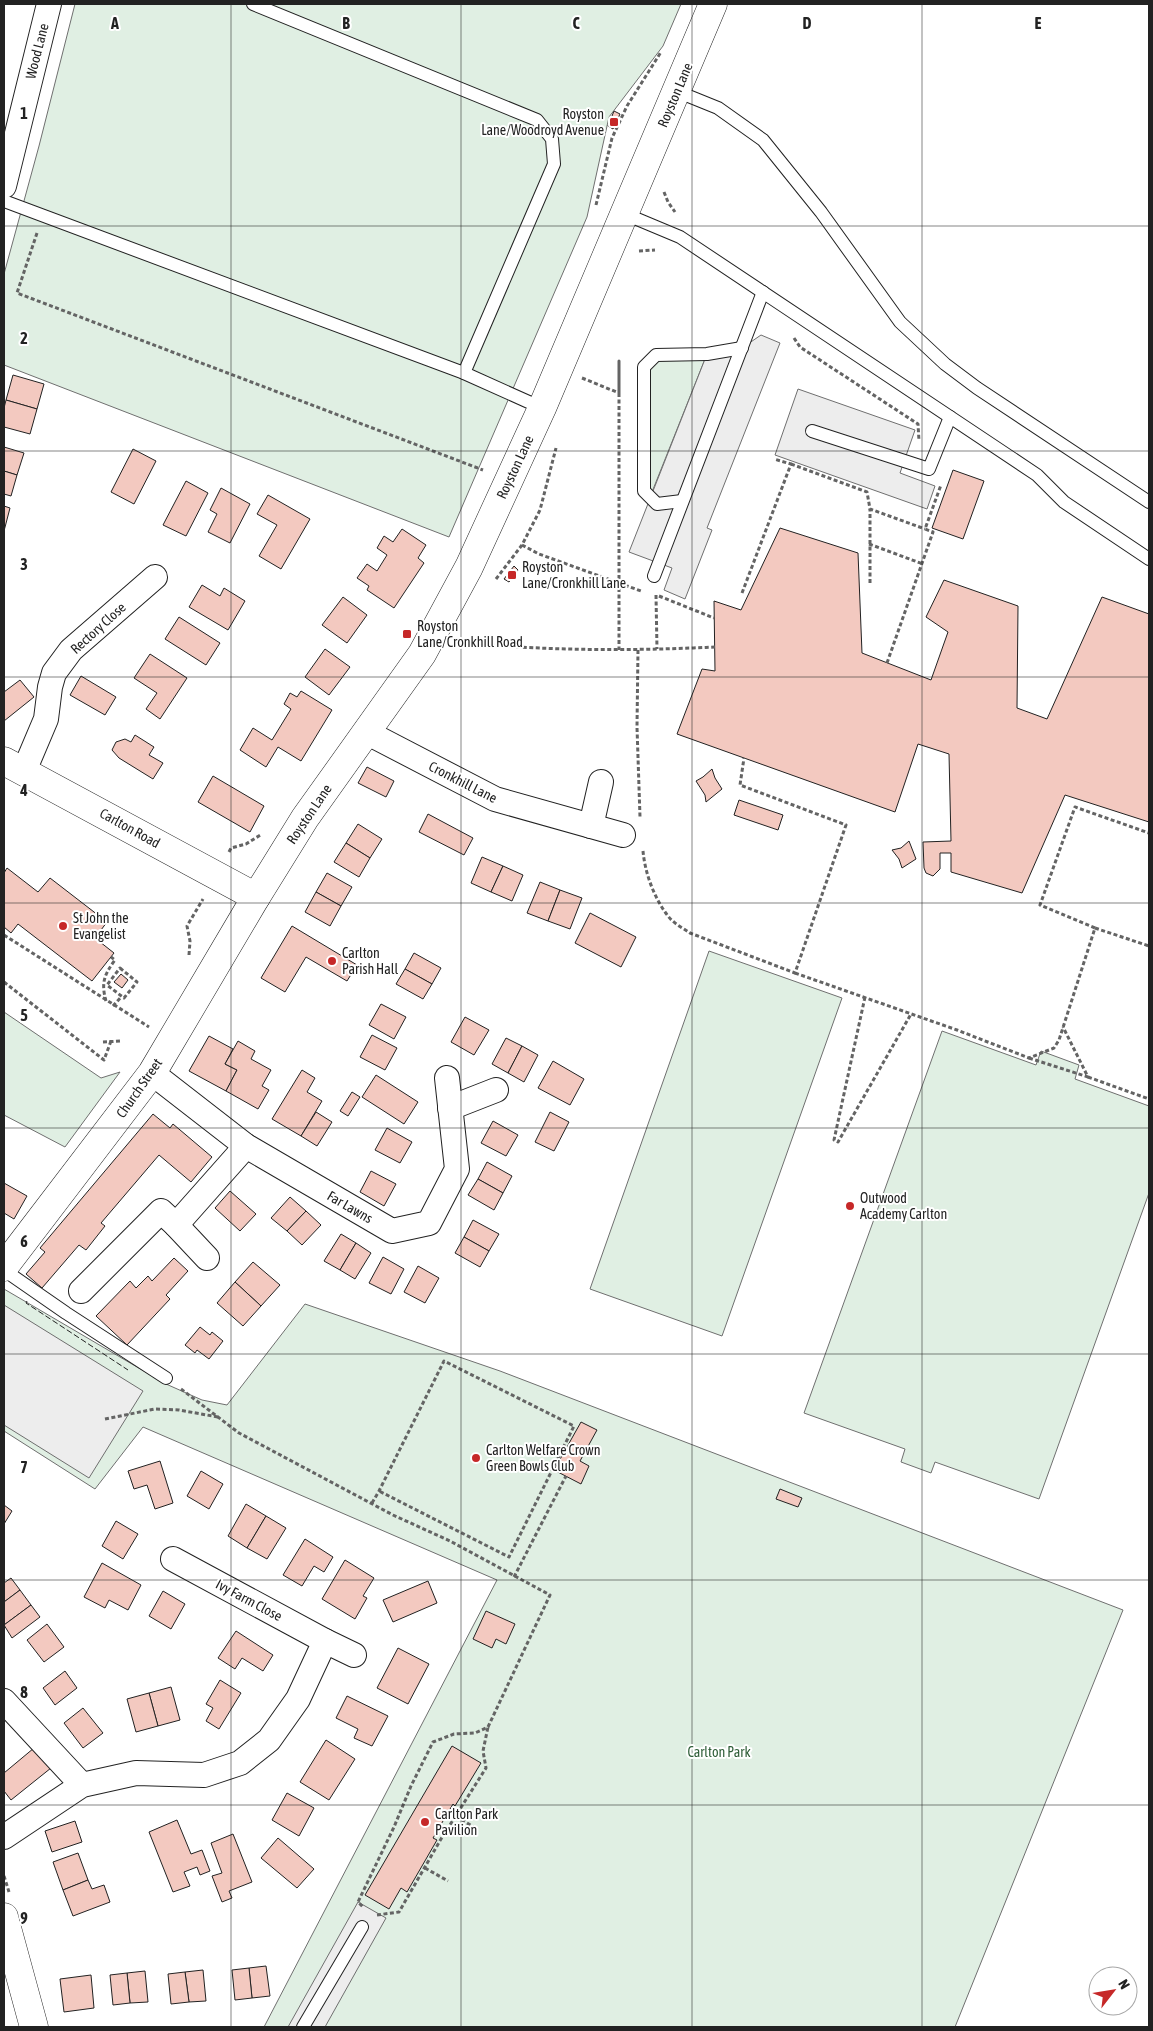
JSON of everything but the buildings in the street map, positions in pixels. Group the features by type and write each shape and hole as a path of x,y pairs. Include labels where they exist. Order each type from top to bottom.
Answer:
{"main road":[{"name":"Royston Lane","path":"256,897 305,818 422,654 469,567 542,408 713,4"},
{"name":"Carlton Road","path":"14,766 256,897"},
{"name":"Church Street","path":"4,1268 152,1073 256,897"},
{"path":"4,1918 34,2027"}],"street":[{"name":"Wood Lane","path":"4,186 49,4"},
{"name":"Rectory Close","path":"14,766 46,719 50,687 54,673 71,650 155,577"},
{"name":"Cronkhill Lane","path":"366,732 495,799 592,826 631,828"},
{"path":"592,826 601,782"},
{"name":"Far Lawns","path":"152,1073 246,1146 392,1231 429,1223 457,1169 447,1078"},
{"path":"450,1108 496,1090"},
{"path":"176,1225 246,1146"},
{"path":"81,1291 161,1211 207,1258"},
{"name":"Ivy Farm Close","path":"173,1559 354,1656"},
{"path":"4,1837 82,1785 136,1773 204,1775 240,1763 269,1740 293,1706 325,1641"},
{"path":"4,1701 82,1785"}],"lane":[{"path":"253,4 537,120 552,139 554,164 464,373"},
{"path":"676,91 718,108 763,140 821,212 900,322 945,364 977,388 1149,502"},
{"path":"4,201 464,373 542,408"},
{"path":"625,214 680,237 1037,475 1064,502 1149,559"},
{"path":"654,576 763,292"},
{"path":"682,501 657,504 644,491 644,367 656,355 707,354 742,348"},
{"path":"812,431 929,470 950,417"},
{"path":"4,1268 66,1313 166,1378"},
{"path":"303,2027 362,1927"}],"path":[{"path":"595,211 612,138 626,106 663,50"},
{"path":"42,216 17,292 508,479"},
{"path":"794,337 800,348 918,424 918,440 947,462 925,529"},
{"path":"580,376 619,394 619,361 618,584 619,650"},
{"path":"774,459 867,492 870,509 870,583"},
{"path":"742,593 791,464"},
{"path":"870,509 933,532 887,663"},
{"path":"869,544 923,564"},
{"path":"522,545 539,554 618,584 656,595 714,618"},
{"path":"656,595 657,649"},
{"path":"429,640 517,648 638,650 714,647"},
{"path":"631,828 637,727 638,650"},
{"path":"744,758 740,785 846,825 795,973"},
{"path":"1149,833 1075,806 1040,905 1095,928 1149,946"},
{"path":"189,958 190,942 187,926 217,876 231,848 246,844 262,834"},
{"path":"642,848 646,870 653,889 668,916 677,925 690,933 1029,1058 1149,1099"},
{"path":"1029,1058 1054,1048 1063,1027 1095,928"},
{"path":"4,935 144,1026 172,1038"},
{"path":"106,1002 102,986 105,975 115,960 111,957"},
{"path":"113,1006 121,997 124,998 137,982 120,968 107,985 121,997"},
{"path":"4,982 104,1060 111,1042"},
{"path":"865,997 834,1140 838,1142 911,1014"},
{"path":"1063,1027 1088,1077"},
{"path":"103,1042 120,1041"},
{"path":"372,1504 378,1491 444,1361 574,1426 509,1557 378,1491"},
{"path":"166,1378 239,1433 372,1504 450,1541 550,1595 488,1727 483,1750 486,1768 399,1912 371,1916 362,1927"},
{"path":"106,1419 155,1409 179,1410 218,1417"},
{"path":"514,1577 566,1476"},
{"path":"371,1916 358,1902 433,1742 454,1734 475,1733 488,1727"},
{"path":"456,1816 475,1828"},
{"path":"425,1868 448,1881"}],"green space":[{"path":"75,4 681,4 663,46 609,117 587,217 449,537 4,365 4,274"},
{"path":"707,354 650,497 644,367 656,355"},
{"path":"709,951 842,998 722,1336 590,1289"},
{"path":"4,1012 101,1078 120,1072 65,1147 4,1115"},
{"path":"942,1031 1036,1065 1041,1051 1079,1065 1075,1079 1149,1106 1149,1193 1039,1499 935,1462 931,1473 901,1462 905,1449 804,1413"},
{"name":"Carlton Park","path":"4,1289 166,1384 202,1400 227,1405 305,1304 500,1371 1123,1610 955,2027 264,2027 497,1580 143,1427 95,1489 4,1431"}],"shaded area":[{"path":"761,335 780,343 707,528 712,530 685,599 664,590 672,568 629,552 707,354 742,348"},
{"path":"798,389 915,430 900,473 935,486 927,509 775,455"},
{"path":"4,1305 143,1391 89,1478 4,1425"},
{"path":"358,1902 386,1918 325,2027 288,2027"}],"fence":[{"path":"27,1301 26,1303 128,1370"}],"place":[{"name":"Royston Lane/Woodroyd Avenue","path":"614,122"},
{"name":"Royston Lane/Cronkhill Lane","path":"512,575"},
{"name":"Royston Lane/Cronkhill Road","path":"407,634"},
{"name":"St John the Evangelist","path":"63,926"},
{"name":"Carlton Parish Hall","path":"332,961"},
{"name":"Outwood Academy Carlton","path":"850,1206"},
{"name":"Carlton Welfare Crown Green Bowls Club","path":"476,1458"},
{"name":"Carlton Park Pavilion","path":"425,1822"}]}
